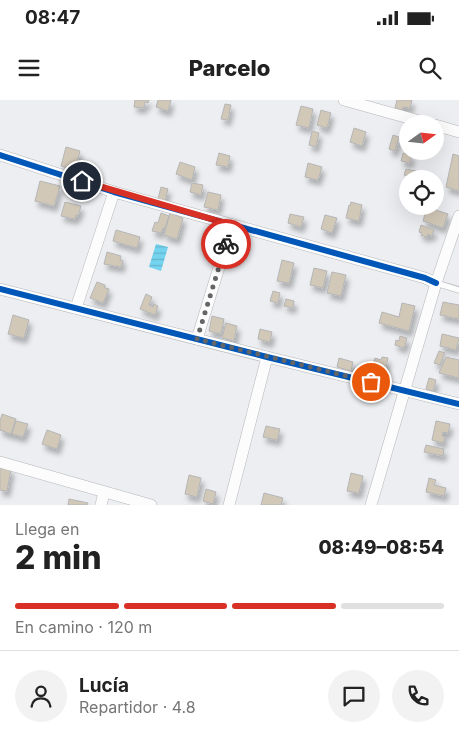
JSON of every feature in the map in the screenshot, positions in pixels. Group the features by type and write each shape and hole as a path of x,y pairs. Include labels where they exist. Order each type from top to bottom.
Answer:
{"street":[{"path":"344,100 399,115"},
{"path":"444,128 459,132"},
{"path":"0,155 114,192 425,278 436,283"},
{"path":"76,308 114,192"},
{"path":"371,505 406,391 436,283 459,216"},
{"path":"197,339 232,225"},
{"path":"0,289 459,404"},
{"path":"229,505 267,357"},
{"path":"0,462 151,505"},
{"path":"101,505 104,492"}],"lane":[{"path":"436,283 459,290"}],"water":[{"path":"156,244 168,247 161,271 149,267"}],"building":[{"path":"135,100 149,100 148,103 145,102 144,108 134,107"},
{"path":"158,100 171,100 168,111 156,107"},
{"path":"397,100 412,100 410,108 403,107 402,110 395,108"},
{"path":"225,104 231,105 228,120 221,119"},
{"path":"301,106 313,109 309,128 296,125"},
{"path":"321,110 331,113 327,128 317,125"},
{"path":"354,128 366,132 362,146 350,142"},
{"path":"312,131 319,133 316,147 309,145"},
{"path":"393,135 399,137 395,151 389,149"},
{"path":"66,147 80,151 75,170 61,166"},
{"path":"219,153 230,156 228,167 216,165"},
{"path":"453,154 459,156 459,191 446,187"},
{"path":"401,160 411,160 410,163"},
{"path":"180,162 195,167 192,180 176,174"},
{"path":"308,163 322,167 318,180 305,177"},
{"path":"40,181 60,186 54,206 35,201"},
{"path":"192,183 203,185 201,195 190,192"},
{"path":"161,187 168,189 165,201 158,199"},
{"path":"208,192 221,195 218,210 204,207"},
{"path":"65,202 81,206 75,219 61,216"},
{"path":"351,202 362,205 359,221 346,218"},
{"path":"161,213 169,216 165,228 163,228 161,233 152,231 155,222 158,223"},
{"path":"170,213 183,218 177,239 164,235"},
{"path":"444,213 448,214 443,228 423,221 425,215 444,215"},
{"path":"290,214 304,217 301,227 288,223"},
{"path":"325,215 337,218 332,233 321,229"},
{"path":"421,225 434,230 432,236 428,234 427,237 421,235 422,233 419,232"},
{"path":"116,230 140,237 137,248 113,241"},
{"path":"107,252 121,256 120,260 123,261 121,267 104,264"},
{"path":"282,260 294,263 289,283 277,281"},
{"path":"314,268 327,271 323,288 310,285"},
{"path":"332,272 346,275 341,296 327,293"},
{"path":"97,282 109,289 103,303 90,298"},
{"path":"273,291 280,293 278,303 270,301"},
{"path":"146,294 152,297 149,305 153,307 154,304 158,306 155,315 140,309"},
{"path":"286,299 294,301 293,308 284,306"},
{"path":"443,302 459,305 459,319 440,315"},
{"path":"402,303 415,306 409,331 379,323 382,312 399,317"},
{"path":"13,315 29,320 24,338 8,334"},
{"path":"212,316 224,319 221,334 209,331"},
{"path":"226,323 237,326 234,341 222,338"},
{"path":"260,329 272,332 270,342 258,339"},
{"path":"442,334 459,338 456,350 440,346"},
{"path":"400,336 407,338 404,348 395,345 396,340 399,341"},
{"path":"439,351 445,353 440,365 434,363"},
{"path":"382,357 388,358 384,376 371,373 375,358 381,360"},
{"path":"446,357 459,360 459,378 439,373"},
{"path":"339,358 353,362 351,371 337,367"},
{"path":"429,378 436,380 433,391 426,389"},
{"path":"2,414 16,419 11,434 0,430"},
{"path":"16,421 28,424 23,437 12,434"},
{"path":"436,421 450,424 448,433 443,432 442,436 445,437 443,443 432,440"},
{"path":"266,426 280,429 277,440 263,437"},
{"path":"47,430 61,435 57,449 42,444"},
{"path":"426,445 444,449 443,456 424,452"},
{"path":"0,467 11,469 7,491 0,490"},
{"path":"351,473 363,476 359,493 347,491"},
{"path":"189,475 201,478 197,497 185,494"},
{"path":"429,478 436,480 434,485 446,488 444,496 426,492"},
{"path":"206,489 216,492 213,504 203,501"},
{"path":"264,493 283,498 281,505 261,505"},
{"path":"69,499 88,503 87,505 68,505"}],"cycle path":[{"path":"0,155 114,192 425,278 436,283"},
{"path":"0,289 459,404"}],"way so far":[{"path":"226,244 197,339 371,382"}],"route":[{"path":"82,181 114,192 232,225 226,244"}]}
